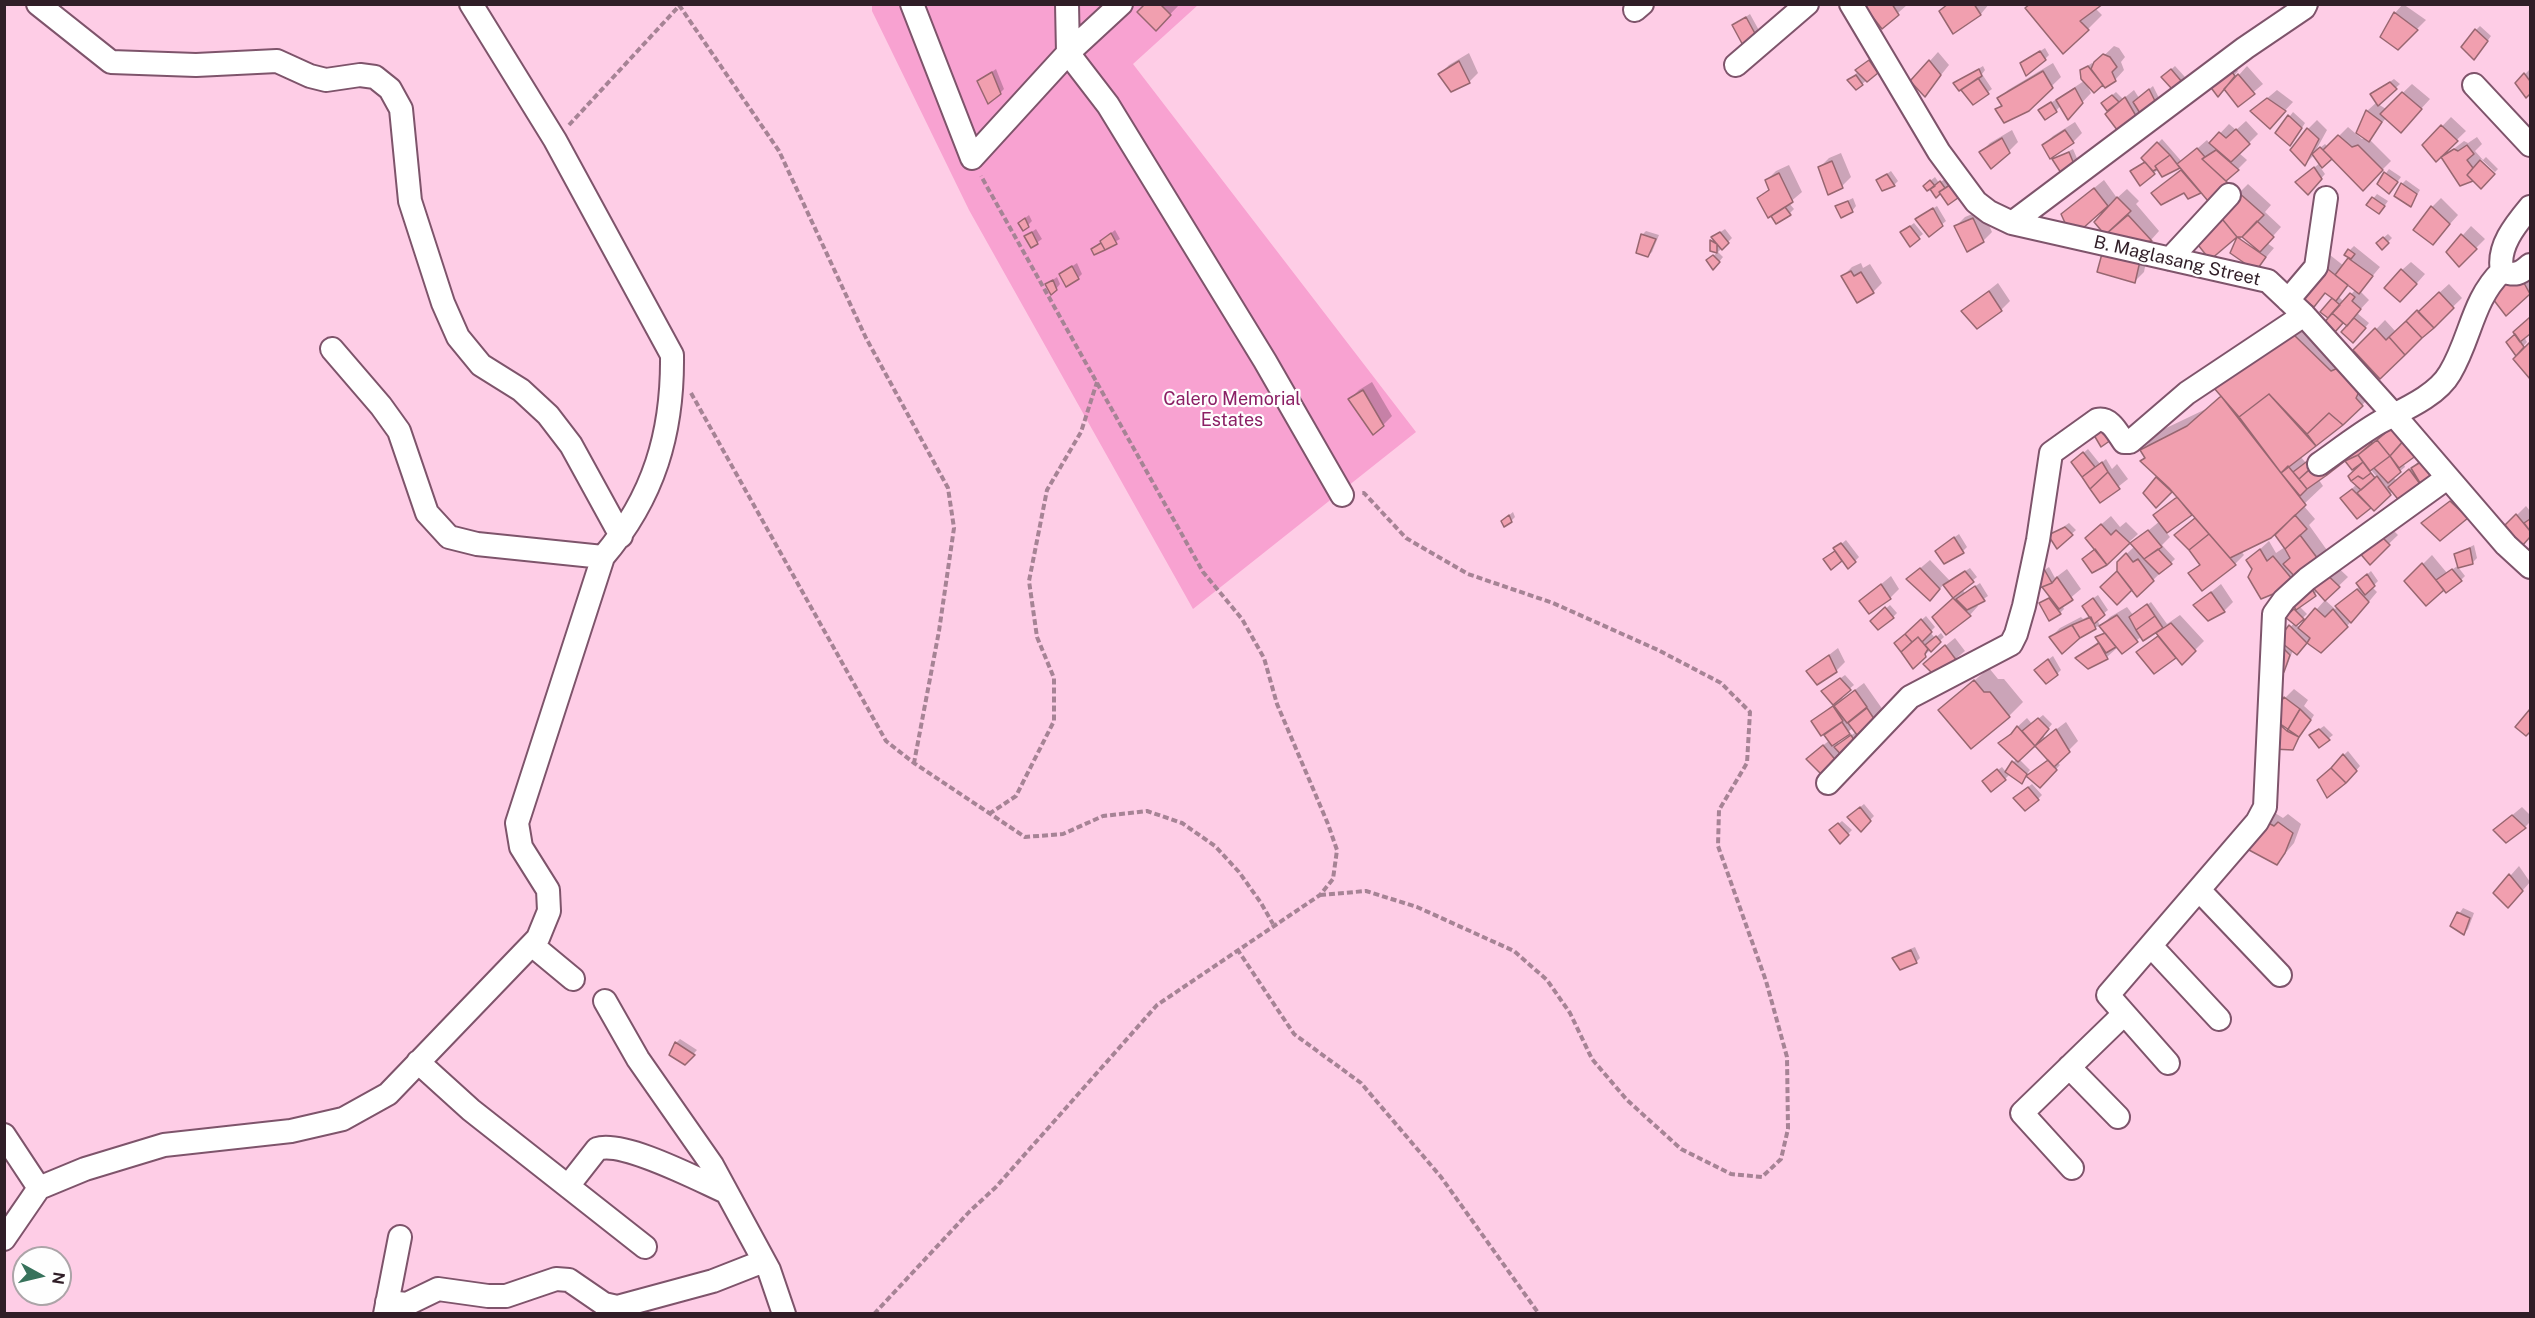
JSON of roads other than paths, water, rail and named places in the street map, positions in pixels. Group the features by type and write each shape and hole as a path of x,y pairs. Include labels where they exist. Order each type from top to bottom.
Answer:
{"street":[{"path":"39,4 84,43 111,62 196,65 277,61 310,76 326,80 360,75 375,76 390,89 401,109 410,201 443,303 458,338 481,365 521,390 548,415 571,445 621,536"},
{"path":"4,1239 39,1188 85,1169 164,1145 291,1131 343,1119 388,1094 532,945 538,938 549,911 548,890 521,847 518,823 603,557 621,536 648,489 667,430 673,394 672,355 555,140 471,4"},
{"path":"912,4 972,159 1068,53 1121,4"},
{"path":"1067,4 1068,53 1108,105 1265,361 1342,495"},
{"path":"1736,65 1807,4"},
{"name":"B. Maglasang Street","path":"1851,4 1939,152 1976,202 1989,212 2012,222 2268,281 2296,308 2395,416 2506,545 2530,567"},
{"path":"2012,222 2245,48 2304,8 2306,4"},
{"path":"2474,85 2530,145"},
{"path":"2170,258 2229,195"},
{"path":"1828,783 1910,697 2011,644 2024,606 2038,540 2052,453 2097,420 2102,419 2107,420 2124,442 2130,442 2187,393 2296,308 2318,262 2326,198"},
{"path":"2319,464 2379,423 2395,416 2431,392 2450,374 2483,293 2502,271 2501,253 2517,222 2530,207"},
{"path":"2502,271 2512,275 2521,274 2530,265"},
{"path":"332,349 381,406 399,431 428,513 449,537 477,544 603,557"},
{"path":"2168,1063 2108,995 2258,822 2265,807 2274,614 2284,600 2307,579 2447,478"},
{"path":"2199,890 2280,975"},
{"path":"532,945 573,979"},
{"path":"2151,946 2219,1019"},
{"path":"605,1001 638,1059 712,1165 764,1261 784,1314"},
{"path":"2072,1168 2022,1113 2124,1014"},
{"path":"418,1062 471,1110 645,1246"},
{"path":"2069,1067 2118,1117"},
{"path":"4,1135 39,1188"},
{"path":"568,1186 597,1149 610,1147 637,1154 726,1191"},
{"path":"400,1237 386,1308 406,1304 438,1289 488,1296 506,1296 556,1279 569,1280 604,1304 616,1307 713,1281 764,1261"}],"park label":[{"name":"Calero Memorial Estates","path":"1232,409"}]}
